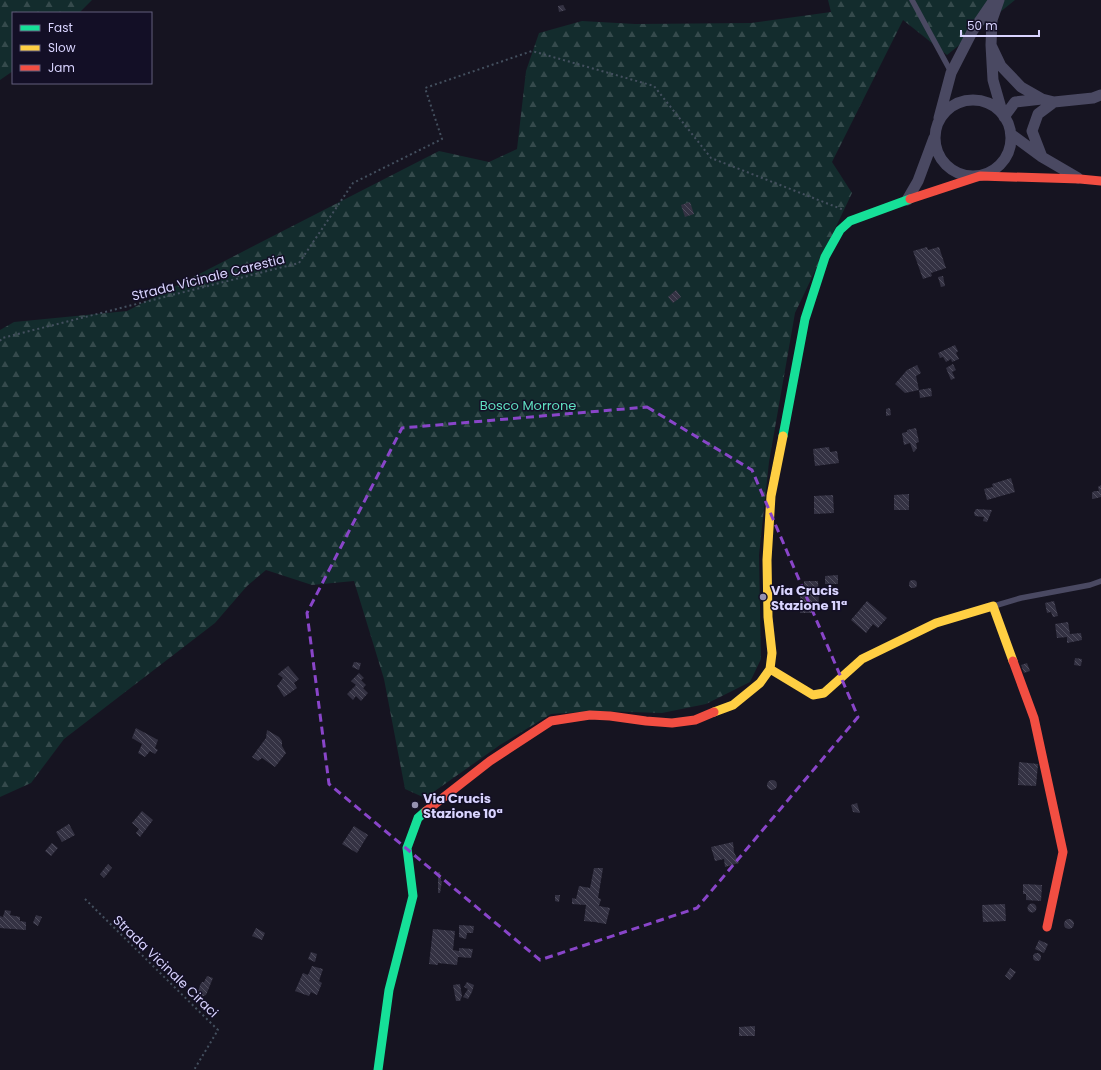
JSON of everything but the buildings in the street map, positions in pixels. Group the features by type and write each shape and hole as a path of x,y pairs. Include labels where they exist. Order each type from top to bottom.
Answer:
{"street":[{"path":"994,0 972,32 951,73 936,130 937,150 942,161 949,168 959,174 1101,181"},
{"path":"999,0 992,20 991,45 993,80 1004,117 1012,135 1042,157 1080,179"},
{"path":"991,45 1001,66 1021,87 1042,99 1054,102 1093,98 1101,95"},
{"path":"1004,117 1015,102 1042,99"},
{"path":"907,200 918,181 943,114 953,105 965,101 978,100 985,102 996,109 1004,117"},
{"path":"1042,157 1032,132 1038,114 1054,102"},
{"path":"378,1070 389,990 413,896 406,848 418,818 490,761 551,721 590,715 672,723 694,720 733,705 760,683 770,669 772,653 768,617 767,560 771,496 805,319 825,257 840,230 850,220 990,172 999,164 1006,154 1010,146 1012,135"},
{"path":"770,669 812,695 824,693 862,659 936,623 993,606 1034,718 1063,852 1047,927"}],"lane":[{"path":"912,0 951,73"},
{"path":"993,606 1021,598 1101,582"}],"path":[{"name":"Strada Vicinale Carestia","path":"0,341 2,338 299,263 353,183 442,138 425,88 532,51 654,86 711,158 861,217"},
{"name":"Strada Vicinale Ciraci","path":"85,899 218,1030 194,1070"}],"highlighted area":[{"path":"647,407 752,470 858,717 697,908 540,960 329,784 307,613 402,428"}],"green space":[{"path":"0,0 92,0 80,12 12,12 12,72 0,80"},
{"name":"Bosco Morrone","path":"828,0 1015,0 947,55 903,20 832,162 852,193 795,313 769,462 759,555 761,659 750,682 706,704 662,713 596,711 551,714 500,745 425,798 405,789 384,679 354,581 312,585 266,570 247,586 215,623 64,739 31,783 0,797 0,330 14,322 127,311 439,151 489,162 517,149 526,71 539,33 582,21 635,24 751,23 831,12"}],"traffic: fast":[{"path":"783,436 805,319 825,257 840,230 850,221 910,199"},
{"path":"378,1070 389,990 413,896 407,848 418,818 426,811"}],"traffic: slow":[{"path":"714,712 733,705 760,683 770,669 772,653 768,617 767,560 771,496 783,436"},
{"path":"770,669 813,695 824,693 862,659 936,623 993,606 1013,661"}],"traffic: jam":[{"path":"910,199 980,176 1101,181"},
{"path":"1013,661 1034,718 1063,852 1047,927"},
{"path":"426,811 490,761 551,721 590,715 672,723 695,720 714,712"}],"place":[{"name":"Via Crucis Stazione 11ª","path":"763,597"},
{"name":"Via Crucis Stazione 10ª","path":"415,805"}]}
